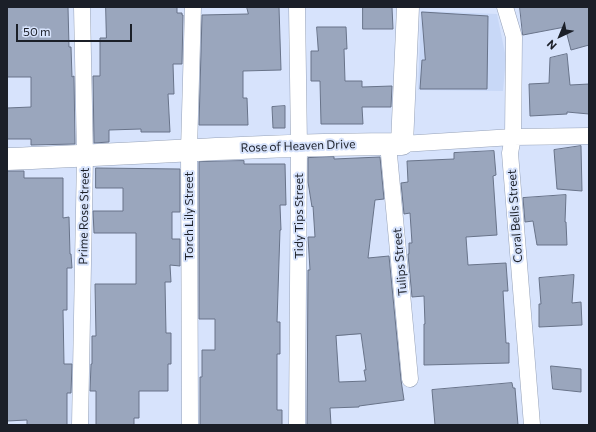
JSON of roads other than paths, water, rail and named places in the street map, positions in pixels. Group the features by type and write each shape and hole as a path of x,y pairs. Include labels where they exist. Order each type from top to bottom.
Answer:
{"street":[{"name":"Prime Rose Street","path":"80,425 85,156 82,7"},
{"name":"Torch Lily Street","path":"190,425 189,150 193,7"},
{"name":"Tidy Tips Street","path":"297,7 299,146 298,425"},
{"name":"Tulips Street","path":"408,7 395,144 410,379"},
{"name":"Coral Bells Street","path":"505,7 514,37 512,137 510,153 532,425"},
{"name":"Rose of Heaven Drive","path":"7,159 189,150 395,144 512,137 589,136"}]}
